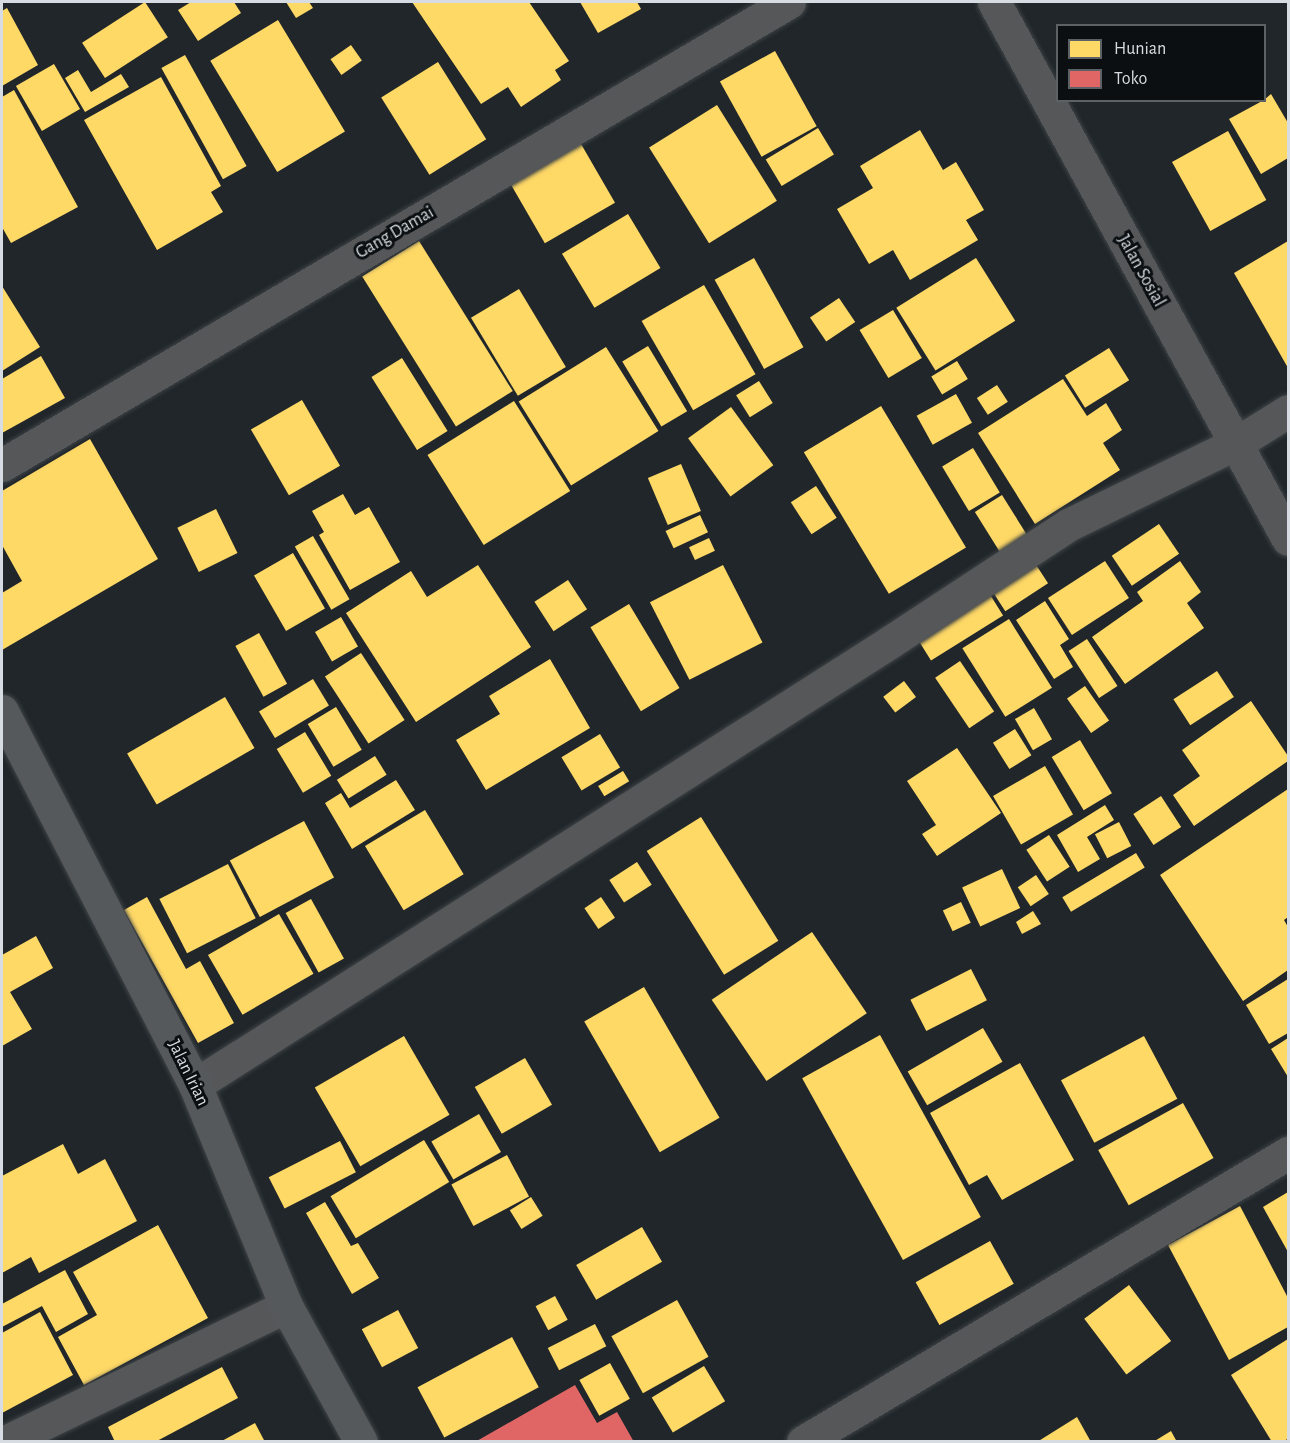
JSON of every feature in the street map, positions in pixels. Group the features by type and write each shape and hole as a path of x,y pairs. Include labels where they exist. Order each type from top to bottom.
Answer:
{"main road":[{"name":"Jalan Irian","path":"2,711 195,1084 286,1306 361,1442"}],"street":[{"name":"Gang Damai","path":"2,465 789,2"},
{"name":"Jalan Sosial","path":"994,2 1288,539"},
{"path":"195,1084 1068,525 1235,444 1288,411"},
{"path":"803,1442 1288,1153"},
{"path":"5,1442 286,1306"}],"building: Hunian":[{"path":"145,2 168,37 105,78 82,43"},
{"path":"191,2 234,2 241,13 198,41 178,10"},
{"path":"286,2 309,2 313,8 296,18"},
{"path":"412,2 529,2 569,61 555,70 561,80 521,107 508,87 481,104"},
{"path":"580,2 637,2 641,9 598,33"},
{"path":"7,8 38,65 2,86 2,11"},
{"path":"278,20 345,131 277,172 210,61"},
{"path":"351,45 362,61 341,75 331,59"},
{"path":"775,51 817,126 762,157 720,82"},
{"path":"185,55 247,166 223,179 161,68"},
{"path":"438,62 486,139 429,175 381,98"},
{"path":"54,64 80,109 42,131 16,86"},
{"path":"78,70 91,92 121,74 129,87 85,112 65,78"},
{"path":"161,77 221,186 211,192 223,212 157,250 84,120"},
{"path":"14,90 78,207 11,243 2,227 2,97"},
{"path":"1271,94 1288,123 1288,158 1261,174 1229,119 1260,102 1266,102 1266,98"},
{"path":"717,105 777,201 709,243 649,147"},
{"path":"818,128 834,155 782,186 766,159"},
{"path":"920,130 943,170 956,162 984,210 966,220 978,240 910,280 893,250 869,264 837,209 873,188 860,166"},
{"path":"1228,131 1266,200 1210,231 1172,162"},
{"path":"577,137 615,203 545,243 507,178"},
{"path":"628,214 660,268 594,308 562,254"},
{"path":"419,241 513,391 456,427 362,277"},
{"path":"1288,241 1288,368 1234,273"},
{"path":"754,258 803,347 764,369 715,280"},
{"path":"976,258 1015,321 935,371 896,308"},
{"path":"704,285 756,374 693,410 642,321"},
{"path":"2,286 40,347 2,371"},
{"path":"519,289 566,367 518,396 471,318"},
{"path":"839,298 855,322 826,342 810,318"},
{"path":"893,310 922,358 888,378 860,330"},
{"path":"648,346 687,411 661,427 622,361"},
{"path":"606,347 658,431 571,486 519,402"},
{"path":"1109,348 1129,380 1085,408 1065,376"},
{"path":"41,356 65,398 2,433 2,379"},
{"path":"402,358 448,431 417,450 371,377"},
{"path":"957,361 968,379 942,394 931,376"},
{"path":"1063,379 1087,416 1106,403 1122,430 1103,443 1120,470 1035,524 978,433"},
{"path":"759,381 773,403 750,417 736,395"},
{"path":"997,385 1008,402 988,415 977,398"},
{"path":"956,394 972,423 933,445 917,416"},
{"path":"302,400 340,466 289,495 251,430"},
{"path":"514,401 570,491 484,545 427,455"},
{"path":"881,406 966,547 889,594 804,452"},
{"path":"731,407 773,465 730,496 688,438"},
{"path":"90,439 158,559 2,650 2,593 22,581 2,545 2,491"},
{"path":"973,448 1000,493 969,511 942,467"},
{"path":"681,464 701,511 668,525 648,478"},
{"path":"816,486 837,518 812,534 791,502"},
{"path":"343,494 355,515 369,507 400,562 350,590 319,535 324,532 312,511"},
{"path":"1002,495 1028,537 1001,554 975,512"},
{"path":"216,509 237,553 199,572 177,528"},
{"path":"700,515 708,532 674,548 666,531"},
{"path":"1159,524 1179,554 1132,586 1112,556"},
{"path":"313,536 350,599 331,610 295,546"},
{"path":"709,538 715,551 695,560 689,547"},
{"path":"293,553 325,608 286,631 254,576"},
{"path":"1029,554 1048,583 1005,611 986,582"},
{"path":"1105,561 1129,598 1072,635 1048,598"},
{"path":"1180,561 1201,592 1187,603 1204,628 1125,684 1092,637 1143,601 1137,592"},
{"path":"478,565 531,647 416,722 346,613 411,571 427,597"},
{"path":"723,565 762,643 689,680 650,602"},
{"path":"568,580 587,609 554,631 534,602"},
{"path":"984,585 1003,616 931,661 912,630"},
{"path":"1045,601 1069,639 1060,645 1073,667 1054,679 1016,620"},
{"path":"629,604 679,688 641,711 590,627"},
{"path":"341,617 358,646 332,661 315,632"},
{"path":"1009,619 1052,688 1005,717 962,648"},
{"path":"259,633 287,684 264,697 235,646"},
{"path":"1087,639 1117,686 1099,698 1069,651"},
{"path":"361,653 405,720 369,744 325,676"},
{"path":"550,659 590,728 486,790 456,740 500,714 489,696"},
{"path":"960,661 994,712 969,728 935,678"},
{"path":"1217,671 1234,697 1190,725 1173,699"},
{"path":"313,679 329,706 275,738 259,711"},
{"path":"904,681 916,697 895,713 883,697"},
{"path":"1085,686 1109,720 1091,733 1067,699"},
{"path":"225,697 254,748 157,805 127,754"},
{"path":"1251,701 1288,756 1288,761 1194,826 1173,795 1200,776 1182,750"},
{"path":"336,707 362,750 333,767 308,724"},
{"path":"1034,708 1052,739 1033,750 1015,719"},
{"path":"1015,729 1031,755 1009,769 993,743"},
{"path":"305,732 331,776 303,793 277,749"},
{"path":"600,734 620,767 582,791 561,757"},
{"path":"1080,740 1112,793 1084,810 1052,757"},
{"path":"957,748 1001,813 937,856 922,834 936,825 907,781"},
{"path":"375,756 387,775 348,799 337,780"},
{"path":"1045,766 1073,814 1021,844 993,796"},
{"path":"623,771 629,781 604,796 598,786"},
{"path":"396,780 415,810 352,849 325,803 341,793 350,808"},
{"path":"1288,789 1288,917 1284,920 1288,927 1288,970 1243,1001 1160,875"},
{"path":"1161,796 1181,827 1153,845 1133,814"},
{"path":"1105,805 1114,820 1087,837 1100,859 1078,872 1057,835"},
{"path":"425,810 464,874 404,910 365,846"},
{"path":"701,817 778,941 724,975 647,851"},
{"path":"304,821 334,878 260,917 230,860"},
{"path":"1119,822 1131,846 1107,858 1095,834"},
{"path":"1049,835 1070,867 1047,882 1026,850"},
{"path":"1136,853 1145,868 1071,912 1062,897"},
{"path":"637,862 652,885 624,903 609,880"},
{"path":"228,864 256,918 187,953 159,899"},
{"path":"1002,869 1020,908 980,927 962,888"},
{"path":"1036,875 1049,894 1031,906 1018,887"},
{"path":"147,897 186,969 200,961 234,1023 198,1043 124,910"},
{"path":"601,897 615,918 598,929 584,908"},
{"path":"311,899 344,958 319,973 286,913"},
{"path":"961,902 971,923 953,931 943,910"},
{"path":"1033,911 1041,924 1022,934 1016,922"},
{"path":"279,914 314,974 242,1015 208,955"},
{"path":"812,932 867,1013 766,1081 712,1000"},
{"path":"36,936 53,968 10,992 32,1029 2,1046 2,955"},
{"path":"971,969 987,1000 926,1031 910,1000"},
{"path":"1288,979 1288,1033 1269,1044 1246,1005"},
{"path":"644,987 720,1118 660,1152 584,1022"},
{"path":"983,1028 1002,1062 927,1105 908,1072"},
{"path":"880,1035 981,1217 903,1260 802,1078"},
{"path":"404,1036 450,1115 360,1166 315,1088"},
{"path":"1144,1036 1177,1099 1094,1143 1061,1080"},
{"path":"1288,1038 1288,1077 1271,1049"},
{"path":"525,1058 552,1105 502,1134 475,1087"},
{"path":"1020,1063 1074,1160 1002,1200 987,1175 969,1185 930,1113"},
{"path":"1183,1103 1214,1158 1129,1205 1098,1150"},
{"path":"479,1114 501,1152 453,1180 431,1142"},
{"path":"424,1140 449,1182 356,1238 331,1196"},
{"path":"340,1141 356,1172 285,1209 269,1177"},
{"path":"63,1144 78,1174 105,1159 137,1221 39,1273 31,1257 2,1273 2,1176"},
{"path":"507,1155 529,1196 473,1226 451,1185"},
{"path":"1288,1192 1288,1252 1263,1207"},
{"path":"531,1197 543,1216 521,1229 510,1210"},
{"path":"325,1202 351,1246 358,1243 379,1278 352,1294 306,1213"},
{"path":"1240,1206 1288,1298 1288,1327 1229,1360 1168,1245"},
{"path":"158,1225 208,1318 84,1385 58,1337 97,1315 73,1272"},
{"path":"642,1227 662,1262 596,1300 576,1265"},
{"path":"990,1241 1014,1284 939,1325 916,1282"},
{"path":"65,1270 88,1314 56,1332 42,1306 2,1327 2,1304"},
{"path":"1129,1285 1171,1341 1126,1375 1084,1319"},
{"path":"555,1296 568,1320 548,1330 536,1306"},
{"path":"677,1300 709,1357 643,1393 611,1336"},
{"path":"398,1310 418,1348 382,1367 362,1329"},
{"path":"40,1312 73,1375 2,1413 2,1333"},
{"path":"595,1324 606,1346 559,1370 548,1348"},
{"path":"512,1337 539,1387 444,1438 418,1387"},
{"path":"1288,1339 1288,1438 1284,1442 1272,1442 1231,1375"},
{"path":"610,1363 630,1399 599,1416 579,1380"},
{"path":"704,1366 725,1401 673,1433 652,1397"},
{"path":"222,1367 238,1398 155,1442 115,1442 108,1427"},
{"path":"1077,1417 1091,1442 1037,1442"},
{"path":"255,1423 265,1442 220,1442"},
{"path":"1171,1431 1177,1442 1153,1442"}],"building: Toko":[{"path":"575,1385 597,1423 617,1412 634,1442 475,1442"}]}
